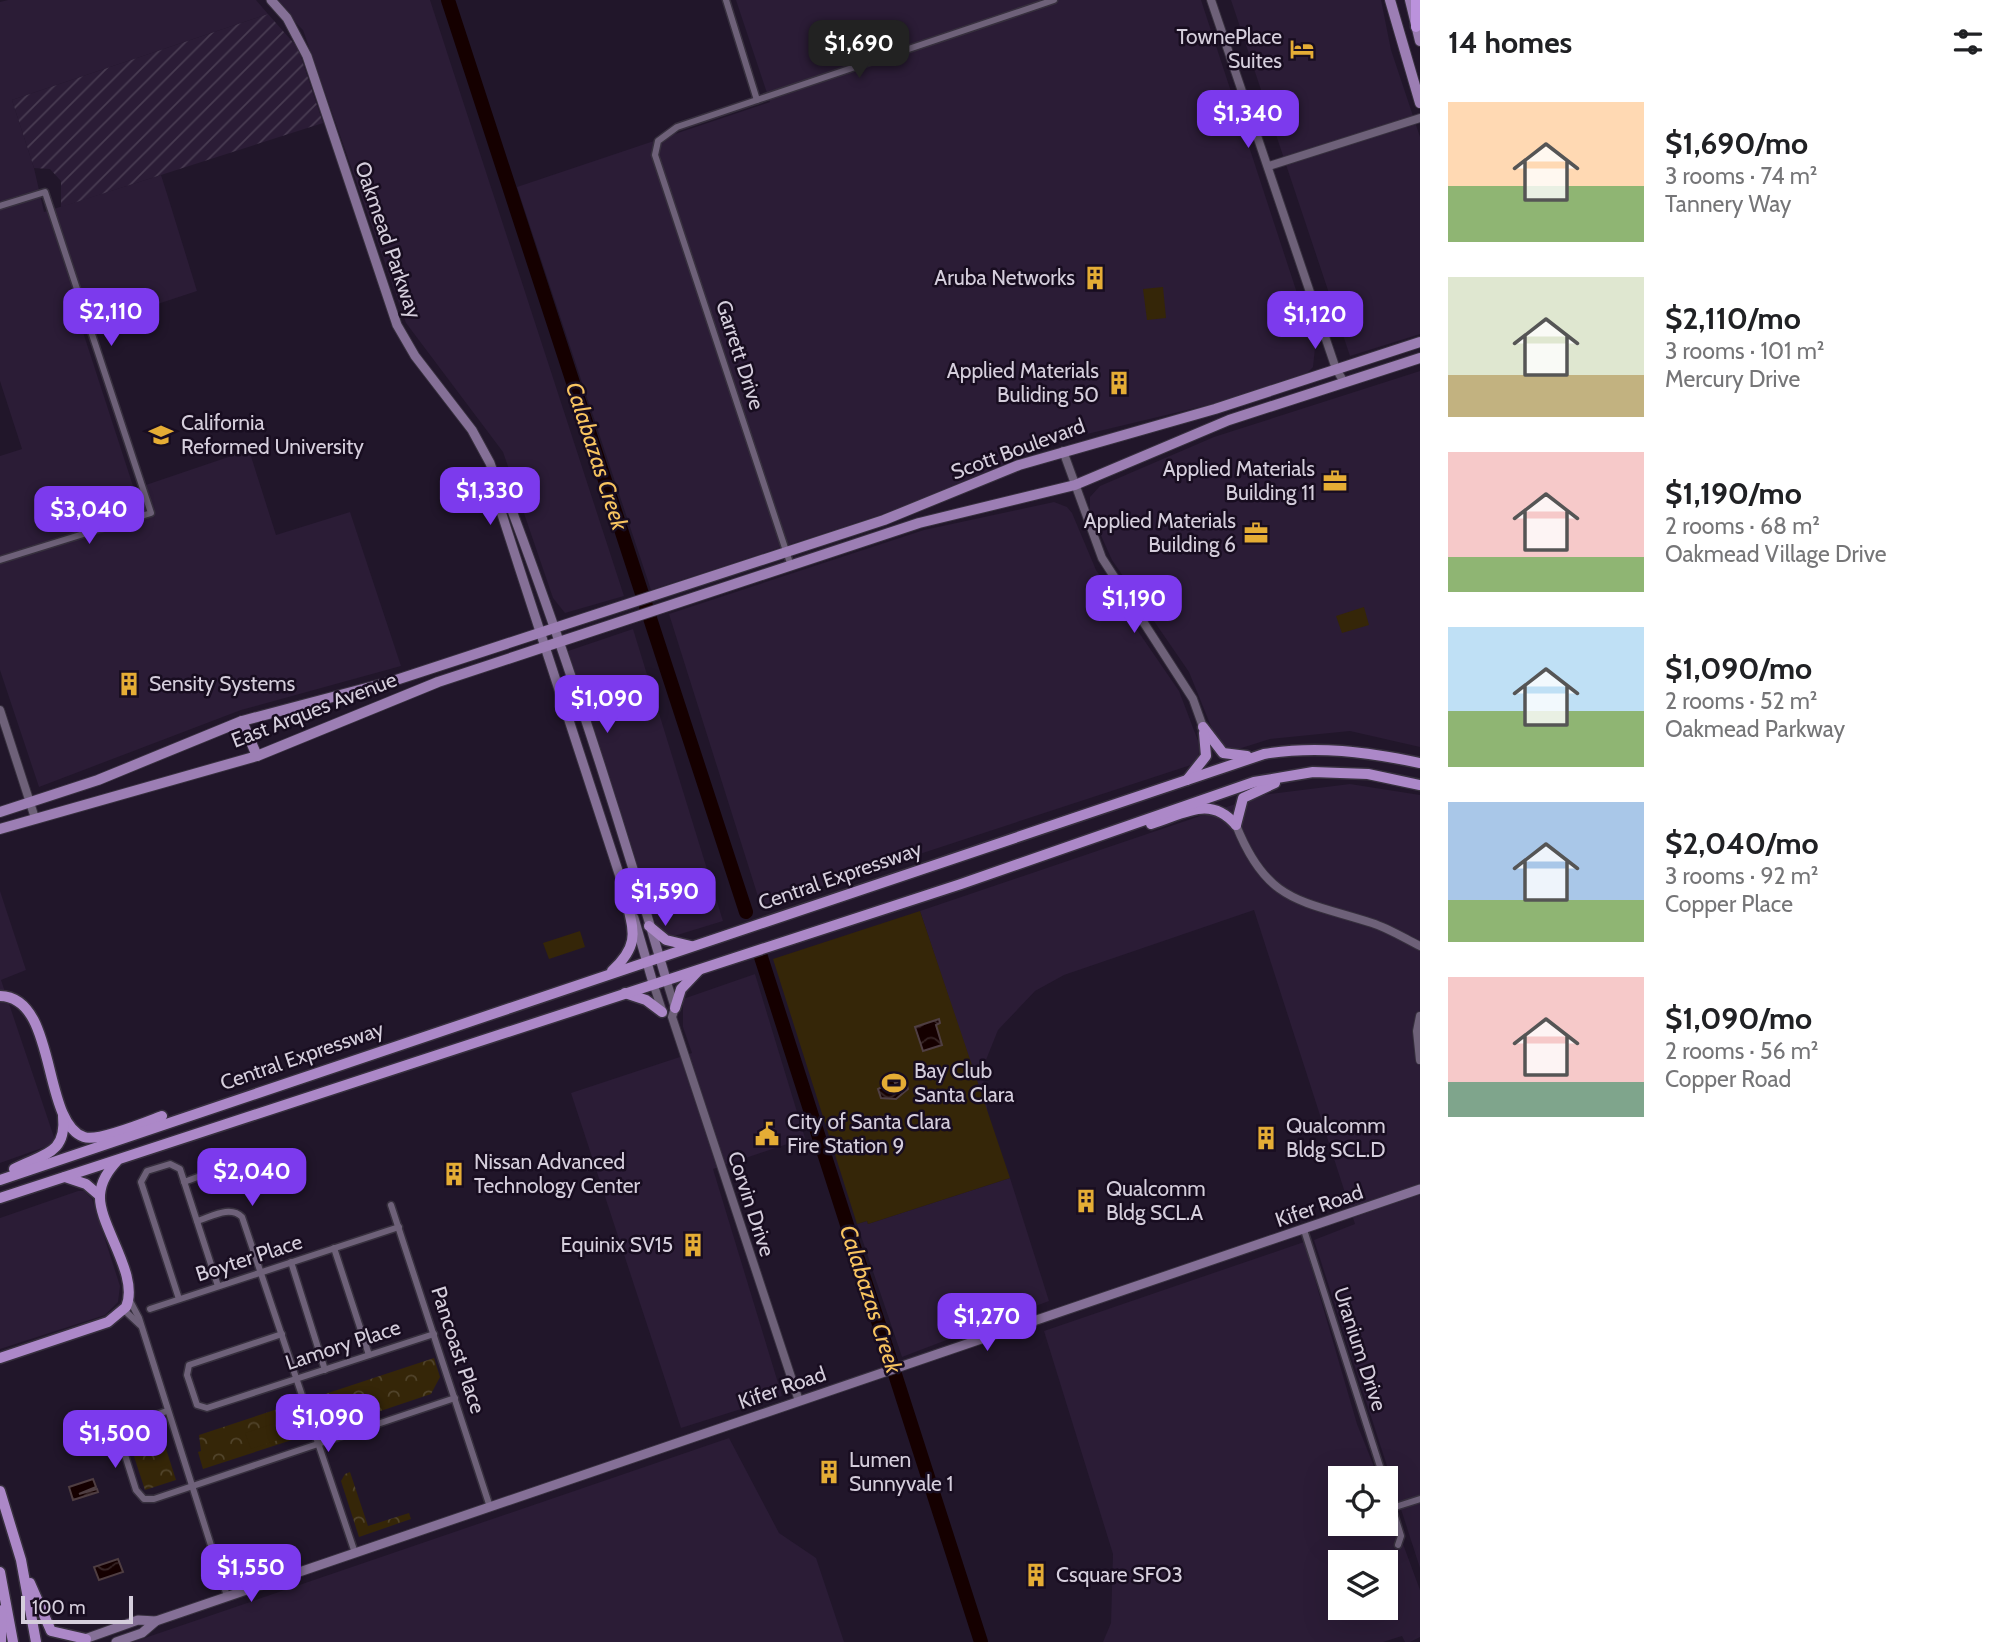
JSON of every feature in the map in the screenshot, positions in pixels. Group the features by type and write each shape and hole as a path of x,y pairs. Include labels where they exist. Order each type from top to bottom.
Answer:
{"highway":[{"path":"1416,0 1416,27"},
{"path":"1203,727 1216,746 1227,755 1264,754"},
{"path":"1185,782 1206,756 1203,727"},
{"name":"Central Expressway","path":"0,1178 1264,754 1296,749 1331,749 1420,763"},
{"name":"Central Expressway","path":"0,1198 701,967 948,889 1254,782 1313,772 1368,774 1420,785"},
{"path":"1236,825 1243,798 1264,787 1284,780 1368,774"},
{"path":"1097,836 1116,835 1209,807 1223,811 1236,825"},
{"path":"610,973 628,956 633,946 624,888"},
{"path":"649,926 666,940 691,946"},
{"path":"625,993 646,1000 670,1013 681,989 701,967"},
{"path":"0,996 15,998 33,1016 62,1110 65,1135 59,1146 0,1178"},
{"path":"62,1110 75,1131 92,1138 228,1095 255,1091"},
{"path":"0,1358 108,1322 127,1305 128,1282 100,1196 103,1180 117,1160"},
{"path":"65,1177 86,1184 100,1196"},
{"path":"0,1491 21,1560 51,1631 81,1641"},
{"path":"21,1560 36,1642"},
{"path":"0,1574 1,1642"},
{"path":"0,1574 13,1642"}],"main road":[{"name":"Oakmead Parkway","path":"271,0 287,18 307,56 397,325 424,368 472,429 496,480 505,492 560,642 666,979"},
{"path":"1390,0 1420,103"},
{"path":"1410,0 1420,41"},
{"name":"Scott Boulevard","path":"634,603 924,506 1019,465 1215,409 1420,342"},
{"name":"Scott Boulevard","path":"638,616 919,523 1075,485 1229,420 1420,358"},
{"name":"Oakmead Parkway","path":"496,480 497,499 648,961 653,984"},
{"name":"East Arques Avenue","path":"0,812 98,780 242,721 393,681 634,603"},
{"name":"East Arques Avenue","path":"0,829 257,756 438,682 638,616"},
{"path":"242,721 257,756"},
{"name":"Kifer Road","path":"116,1642 142,1633 156,1621 227,1596 1420,1189"},
{"name":"Kifer Road","path":"81,1641 138,1620 156,1621"}],"street":[{"path":"726,0 757,100 1054,0"},
{"path":"1212,0 1336,369 1344,382"},
{"name":"Garrett Drive","path":"757,100 668,131 658,141 655,155 791,566"},
{"path":"1269,166 1420,118"},
{"path":"0,206 45,192 151,513 0,559"},
{"path":"1063,451 1102,558 1193,699 1203,727"},
{"path":"0,710 35,818"},
{"path":"1236,825 1253,862 1271,883 1288,896 1308,905 1373,923 1420,946"},
{"name":"Corvin Drive","path":"666,979 670,1013 799,1401"},
{"name":"Corvin Drive","path":"653,984 670,1013"},
{"path":"1420,1016 1417,1031 1420,1059"},
{"path":"179,1299 141,1179 147,1171 174,1164 184,1181 218,1286"},
{"path":"184,1181 214,1171"},
{"name":"Pancoast Place","path":"391,1205 490,1507"},
{"path":"197,1222 228,1211 239,1213 355,1553"},
{"name":"Boyter Place","path":"150,1309 399,1227"},
{"name":"Uranium Drive","path":"1304,1230 1380,1466"},
{"path":"334,1248 369,1355"},
{"path":"291,1262 325,1370"},
{"path":"127,1305 140,1325"},
{"path":"127,1305 135,1306 227,1596"},
{"name":"Lamory Place","path":"282,1334 192,1363 187,1368 187,1375 196,1402 203,1409 434,1334"},
{"path":"167,1411 122,1428 119,1436 136,1490 144,1499 155,1499 192,1487 455,1398"},
{"path":"1398,1506 1420,1500"},
{"path":"1398,1527 1401,1536 1398,1545"}],"shaded area":[{"path":"256,0 268,14 12,100 34,168 44,212 161,175 168,197 197,291 82,329 134,489 249,450 276,535 350,512 401,666 241,710 39,787 0,670 0,456 22,449 0,381 0,2"},
{"path":"273,0 430,0 624,596 565,613 553,598 503,452 406,323 303,30"},
{"path":"736,0 1201,0 1315,348 1313,367 1307,373 1212,404 1062,440 901,508 651,590 517,187 770,102"},
{"path":"1231,0 1381,0 1391,50 1420,137 1420,334 1350,356"},
{"path":"268,14 298,48 323,123 61,207 61,181 50,169 34,168 12,100"},
{"path":"1420,371 1420,747 1350,731 1270,739 1232,751 1217,741 1189,672 1112,560 1090,511 1090,497 1100,486 1214,437"},
{"path":"1054,502 1067,507 1072,513 1096,570 1179,691 1200,746 1194,764 761,906 669,614 924,530"},
{"path":"633,629 723,921 661,940 568,651"},
{"path":"1350,784 1420,795 1420,1568 1398,1500 1398,1466 1387,1466 1314,1240 1355,1224 1254,910 1064,975 1035,991 998,1030 982,1070 988,1116 920,911 1262,795"},
{"path":"0,891 26,970 1,980 56,1143 0,1163"},
{"path":"755,974 805,1138 713,1169 782,1396 681,1428 571,1093 692,1053 683,1027 683,999"},
{"path":"1010,1178 1049,1301 902,1357 857,1224 867,1221 868,1224"},
{"path":"84,1191 92,1199 120,1286 118,1302 105,1315 0,1349 0,1218"},
{"path":"1304,1242 1357,1424 1374,1466 1328,1466 1328,1536 1398,1536 1398,1530 1420,1590 1420,1637 1410,1642 1405,1642 1402,1636 1383,1642 1103,1642 1111,1623 1113,1554 1044,1331"},
{"path":"729,1438 779,1533 816,1558 844,1642 133,1642"}],"green space":[{"path":"1163,287 1166,318 1147,320 1143,289"},
{"path":"1364,607 1369,625 1342,633 1336,616"},
{"name":"Bay Club Santa Clara","path":"920,911 1010,1178 868,1224 867,1221 857,1224 773,959"},
{"path":"580,931 585,947 549,959 543,943"},
{"path":"434,1358 440,1377 431,1394 324,1430 313,1398"},
{"path":"293,1404 301,1427 295,1439 203,1469 198,1452 201,1451 199,1435"},
{"path":"276,1423 281,1439 251,1449 245,1433"},
{"path":"159,1427 176,1480 145,1490 128,1438"},
{"path":"350,1472 368,1526 409,1513 411,1519 359,1537 341,1481 345,1474"}],"water":[{"path":"939,1019 940,1023 936,1025 942,1045 923,1051 915,1027"},
{"path":"892,1076 895,1083 905,1080 908,1089 896,1099 881,1098 878,1089 884,1086 883,1079"},
{"path":"93,1479 96,1487 79,1494 97,1489 98,1492 73,1500 69,1487"},
{"path":"118,1559 123,1572 99,1580 94,1567"}],"waterway":[{"name":"Calabazas Creek","path":"448,0 746,912"},
{"name":"Calabazas Creek","path":"761,957 981,1642"}],"place":[{"name":"TownePlace Suites","path":"1302,49"},
{"name":"Aruba Networks","path":"1095,278"},
{"name":"Applied Materials Buliding 50","path":"1119,383"},
{"name":"California Reformed University","path":"161,435"},
{"name":"Applied Materials Building 11","path":"1335,481"},
{"name":"Applied Materials Building 6","path":"1256,533"},
{"name":"Sensity Systems","path":"129,684"},
{"name":"Bay Club Santa Clara","path":"894,1083"},
{"name":"City of Santa Clara Fire Station 9","path":"767,1134"},
{"name":"Qualcomm Bldg SCL.D","path":"1266,1138"},
{"name":"Nissan Advanced Technology Center","path":"454,1174"},
{"name":"Qualcomm Bldg SCL.A","path":"1086,1201"},
{"name":"Equinix SV15","path":"693,1245"},
{"name":"Lumen Sunnyvale 1","path":"829,1472"},
{"name":"Csquare SFO3","path":"1036,1575"}]}
